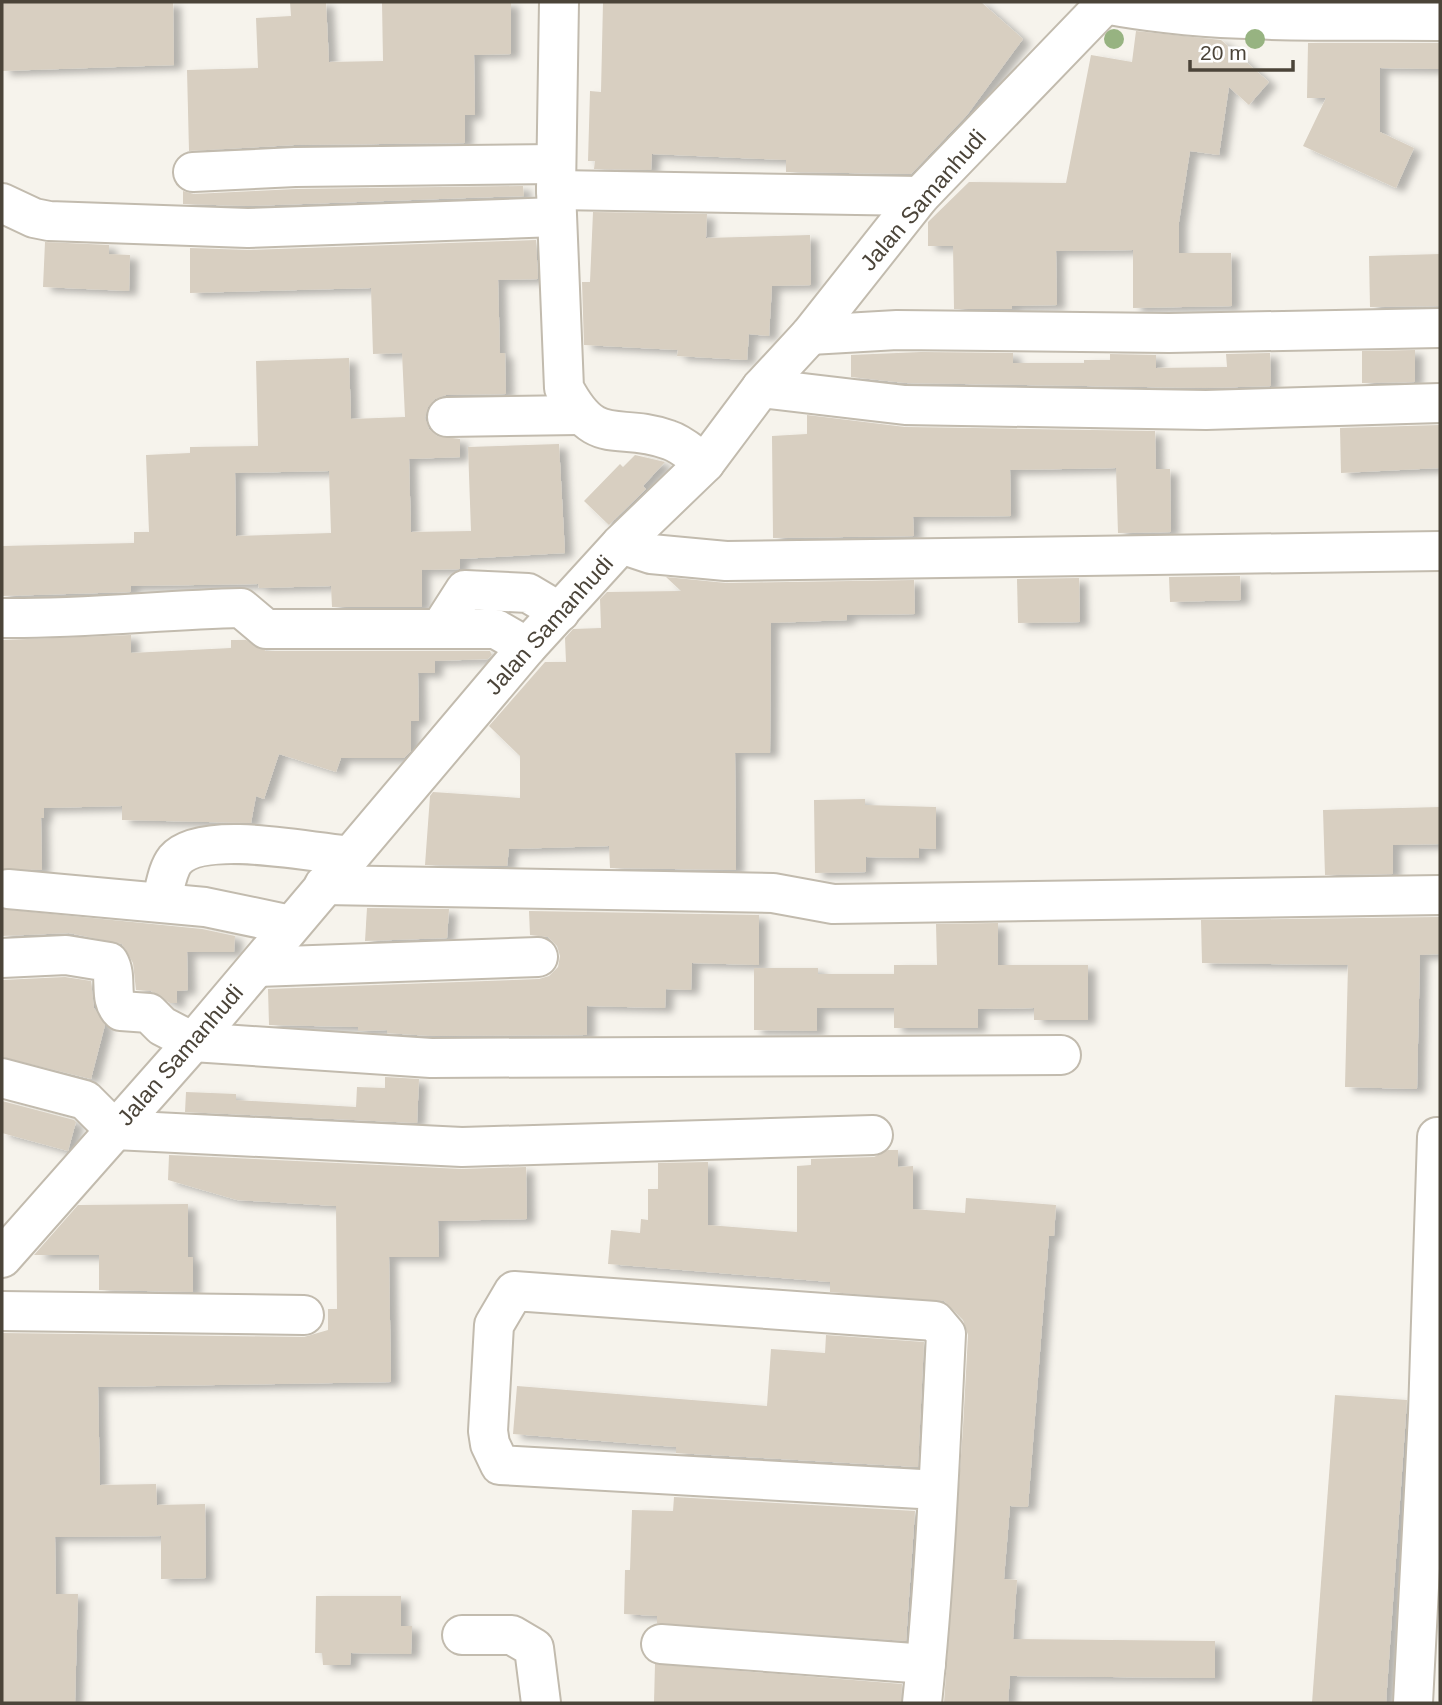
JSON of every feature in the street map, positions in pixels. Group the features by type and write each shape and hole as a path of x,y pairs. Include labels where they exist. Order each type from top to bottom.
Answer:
{"street":[{"path":"559,2 556,190 564,388 578,415 598,428 672,441 705,463"},
{"path":"1106,3 1150,12 1243,20 1440,21"},
{"name":"Jalan Samanhudi","path":"2,1258 193,1042 527,647 621,544 705,463 761,388 810,335 920,196 1106,3"},
{"path":"193,172 295,167 556,190 920,196"},
{"path":"2,202 34,218 49,221 192,228 556,190"},
{"path":"810,335 897,330 1169,333 1440,328"},
{"path":"761,388 905,405 1206,410 1440,403"},
{"path":"447,417 578,415"},
{"path":"621,544 651,554 726,561 1440,551"},
{"path":"440,629 466,590 528,593 560,611"},
{"path":"2,618 137,616 170,610 241,608 266,629 496,629 527,647"},
{"path":"161,901 173,862 186,850 233,844 349,856"},
{"path":"324,885 773,893 833,904 1440,895"},
{"path":"8,889 161,901 246,914 290,925"},
{"path":"2,958 66,955 109,962 114,970 117,1008 149,1013 162,1026 193,1042 431,1058 1061,1055"},
{"path":"257,967 538,957"},
{"path":"2,1078 85,1100 115,1130 462,1147 873,1135"},
{"path":"1413,1703 1428,1414 1437,1138"},
{"path":"922,1703 938,1490 946,1334 935,1321 514,1290 494,1325 488,1431 489,1444 500,1465 938,1490"},
{"path":"2,1311 304,1315"},
{"path":"461,1635 512,1635 534,1648 541,1703"},
{"path":"661,1644 926,1664"}],"building":[{"path":"2,2 173,2 174,65 2,71"},
{"path":"290,2 326,2 329,62 383,61 382,2 511,2 511,54 474,55 475,115 465,115 465,143 294,145 189,151 187,70 258,68 256,18 291,16"},
{"path":"603,2 981,2 1023,39 967,115 911,174 786,172 786,160 652,154 651,170 594,169 595,161 588,161 590,91 601,92"},
{"path":"1136,31 1221,40 1269,82 1249,105 1229,87 1219,155 1190,151 1179,222 1179,253 1231,253 1232,306 1133,308 1133,250 1056,251 1057,305 1012,306 1012,309 954,309 953,246 928,246 928,222 969,182 1066,183 1091,55 1132,62"},
{"path":"1308,43 1440,43 1440,69 1380,68 1380,132 1414,148 1396,188 1303,146 1326,98 1307,98"},
{"path":"523,186 524,196 248,206 183,204 183,191 194,194 296,189"},
{"path":"593,212 707,214 706,238 810,235 811,285 772,286 769,336 749,334 747,360 677,356 678,350 584,345 582,282 590,282"},
{"path":"536,240 538,279 498,280 500,353 505,353 506,394 446,395 435,399 428,407 425,418 429,429 437,436 460,439 460,457 409,459 411,532 471,531 468,447 559,444 565,553 460,559 460,569 422,570 422,607 332,607 331,586 259,588 258,584 131,586 131,592 2,596 2,546 134,543 134,532 149,532 146,455 190,453 190,447 258,446 256,361 349,358 351,419 405,417 402,353 373,354 371,288 190,293 190,248 249,250","holes":["329,471 331,533 236,536 235,473"]},
{"path":"45,242 109,245 109,254 130,255 129,291 43,287"},
{"path":"1440,254 1440,306 1370,307 1369,256"},
{"path":"1415,350 1415,382 1362,383 1362,351"},
{"path":"921,352 1013,353 1013,363 1084,363 1084,360 1110,360 1110,354 1156,355 1156,368 1227,367 1226,354 1270,353 1271,386 1206,388 906,383 851,377 851,355"},
{"path":"807,415 905,427 1155,431 1156,469 1170,469 1171,532 1118,533 1116,468 1010,470 1011,516 913,517 914,536 773,538 772,436 807,434"},
{"path":"1440,425 1440,468 1341,473 1340,428"},
{"path":"635,455 665,462 643,486 646,489 609,525 584,501 620,464 623,467"},
{"path":"1240,576 1241,600 1170,602 1169,577"},
{"path":"666,577 726,583 914,580 915,614 847,615 847,620 771,623 770,753 735,753 736,870 610,868 609,846 509,849 507,866 425,865 430,796 433,792 520,798 520,756 489,726 545,662 566,662 565,638 573,629 601,628 600,599 607,592 681,591"},
{"path":"1079,578 1080,622 1018,623 1017,579"},
{"path":"131,635 131,653 231,648 231,640 246,640 266,651 490,651 492,655 488,659 435,661 435,673 418,673 419,721 411,721 411,751 404,758 341,758 336,772 279,754 264,799 256,796 251,823 122,820 122,806 44,808 44,818 41,818 42,870 2,869 2,640"},
{"path":"865,799 865,805 936,807 936,849 919,848 919,858 866,857 866,872 815,873 814,800"},
{"path":"1440,807 1440,844 1393,845 1393,874 1325,875 1323,810"},
{"path":"367,908 449,909 447,938 365,941"},
{"path":"2,909 202,929 235,936 234,952 187,952 188,990 177,991 177,1003 170,1003 151,991 136,990 133,963 122,944 69,933 2,936"},
{"path":"529,911 759,915 759,965 692,963 691,990 666,989 665,1008 587,1006 587,1035 432,1036 387,1033 387,1030 358,1031 358,1027 269,1025 268,989 539,979 549,976 558,967 560,956 557,946 548,937 530,935"},
{"path":"1440,917 1440,954 1420,955 1417,1089 1345,1087 1348,965 1202,963 1201,920"},
{"path":"998,923 998,965 1088,965 1088,1020 1034,1020 1034,1008 978,1009 978,1028 894,1028 894,1008 817,1008 817,1031 754,1030 754,968 818,968 818,974 894,974 894,965 937,965 936,924"},
{"path":"65,977 91,981 94,1008 105,1025 91,1079 2,1057 2,980"},
{"path":"385,1077 419,1079 417,1123 185,1112 186,1092 236,1094 236,1100 356,1107 357,1087 385,1088"},
{"path":"2,1101 74,1120 76,1122 68,1151 2,1133"},
{"path":"888,1150 898,1150 898,1167 913,1166 913,1209 965,1213 966,1198 1056,1205 1054,1236 1049,1236 1028,1507 1010,1506 1004,1579 1017,1580 1013,1639 1215,1641 1215,1678 1010,1676 1008,1703 944,1703 968,1335 963,1320 944,1301 830,1292 830,1282 608,1264 611,1230 640,1233 641,1219 648,1220 648,1189 658,1189 658,1163 708,1162 708,1225 797,1232 797,1166 811,1165 811,1159 874,1157"},
{"path":"169,1155 461,1169 526,1167 527,1219 438,1221 439,1257 389,1257 391,1382 98,1387 100,1485 156,1484 157,1505 205,1504 206,1578 161,1579 161,1536 55,1537 56,1594 78,1594 75,1703 2,1703 2,1333 304,1337 328,1330 328,1309 337,1309 336,1206 237,1200 168,1180"},
{"path":"188,1204 188,1257 193,1257 193,1292 99,1290 99,1255 34,1255 78,1205"},
{"path":"826,1335 924,1342 918,1467 676,1453 676,1447 513,1434 517,1386 767,1406 771,1349 825,1353"},
{"path":"1335,1395 1407,1400 1386,1703 1312,1703"},
{"path":"674,1497 915,1511 906,1641 657,1623 657,1616 624,1614 625,1570 630,1570 632,1510 673,1511"},
{"path":"316,1596 401,1596 401,1626 412,1626 411,1654 351,1653 350,1665 323,1665 322,1653 315,1653"},
{"path":"655,1664 902,1684 901,1703 654,1703"}]}
